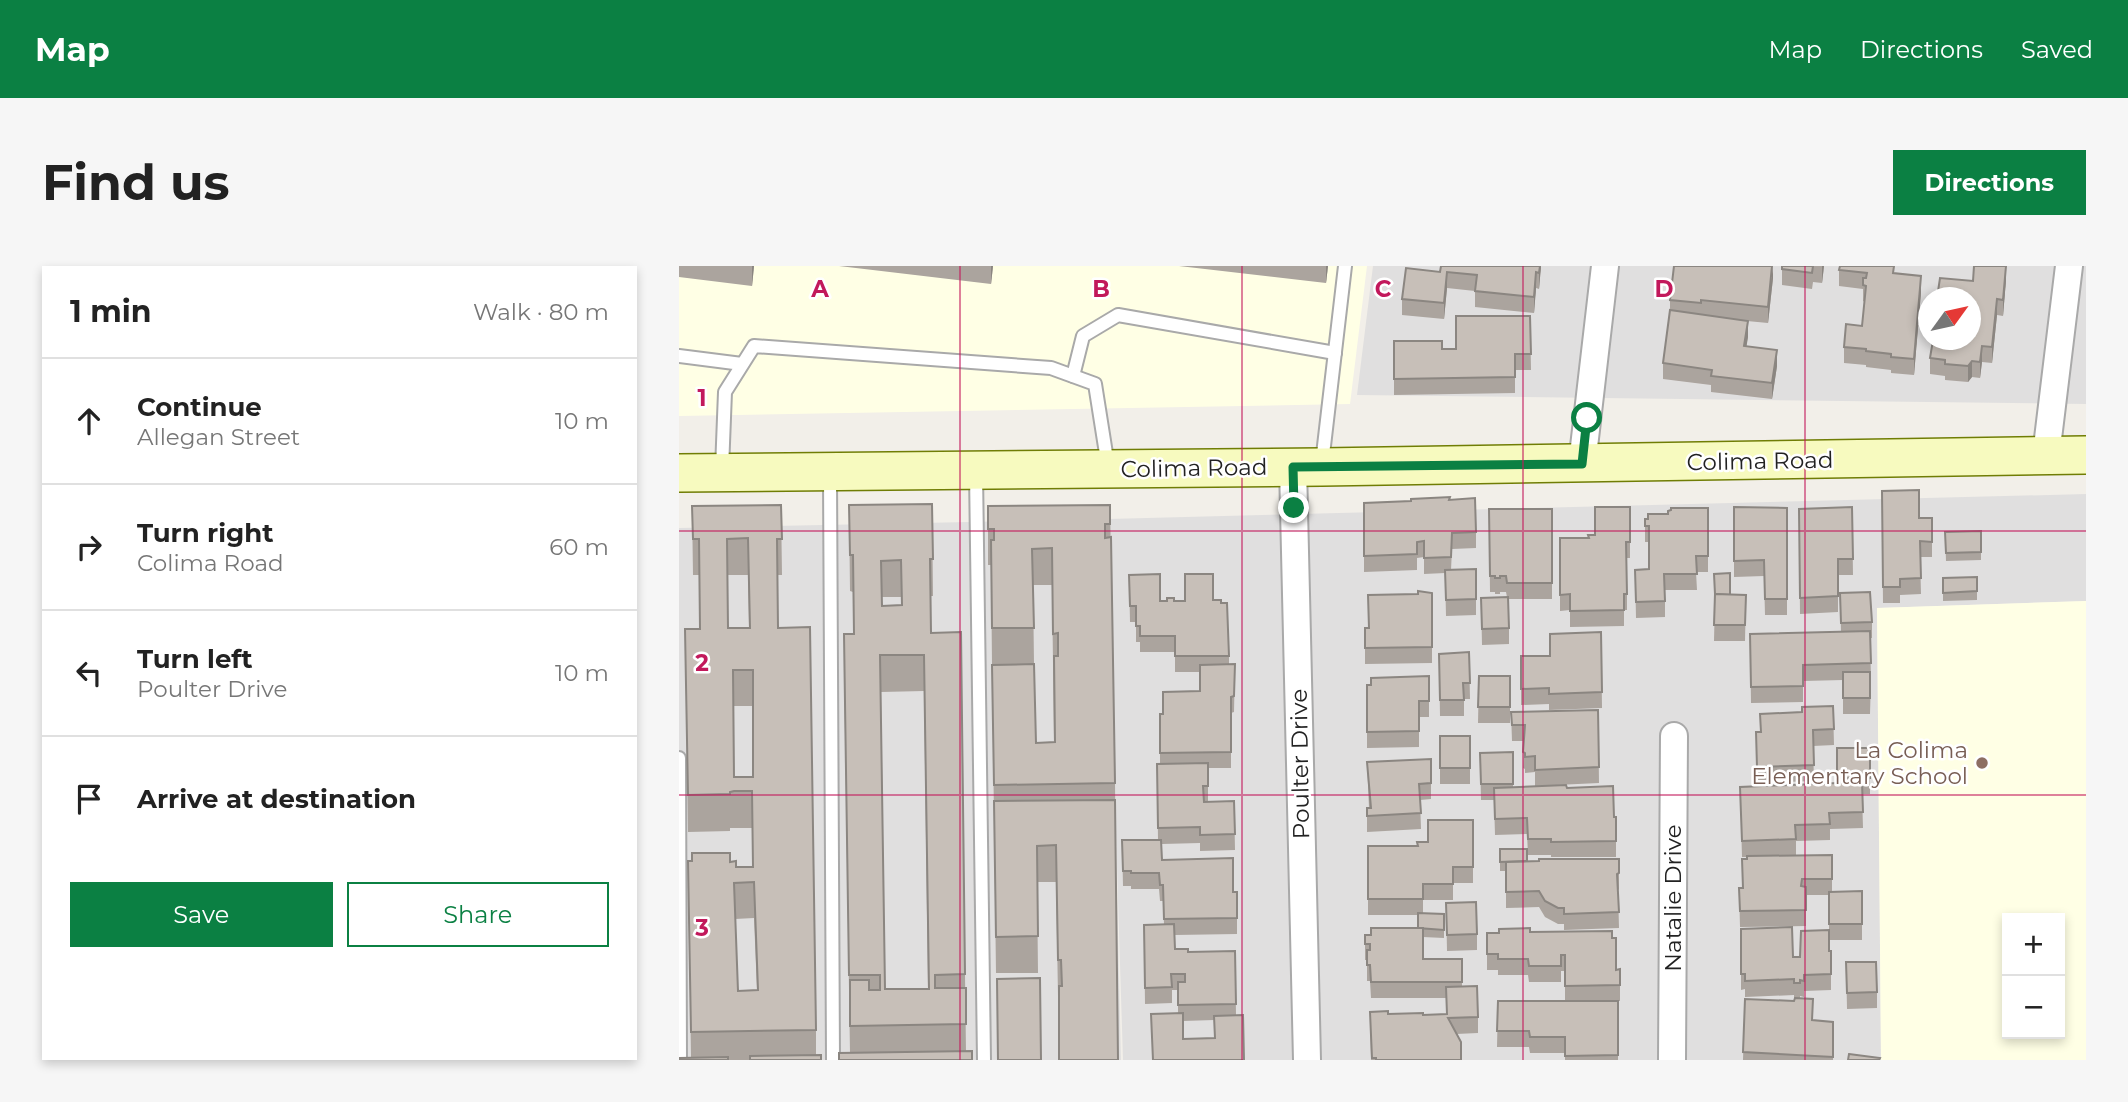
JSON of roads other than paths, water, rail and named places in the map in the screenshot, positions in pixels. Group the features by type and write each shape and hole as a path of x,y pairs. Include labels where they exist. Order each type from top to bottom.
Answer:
{"main road":[{"name":"Colima Road","path":"679,473 1582,464 2086,455"}],"street":[{"path":"1582,464 1605,266"},
{"path":"2046,455 2069,266"},
{"name":"Poulter Drive","path":"1307,467 1307,1060"},
{"name":"Natalie Drive","path":"1672,1060 1674,736"}],"lane":[{"path":"1307,467 1335,353 1345,266"},
{"path":"1073,376 1083,336 1118,315 1335,353"},
{"path":"722,473 725,392 754,346 1051,368 1095,384 1109,469"},
{"path":"679,356 742,365"},
{"path":"976,471 984,1060"},
{"path":"830,472 833,1060"},
{"path":"679,758 681,1060"}],"place":[{"name":"La Colima Elementary School","path":"1982,763"}]}
